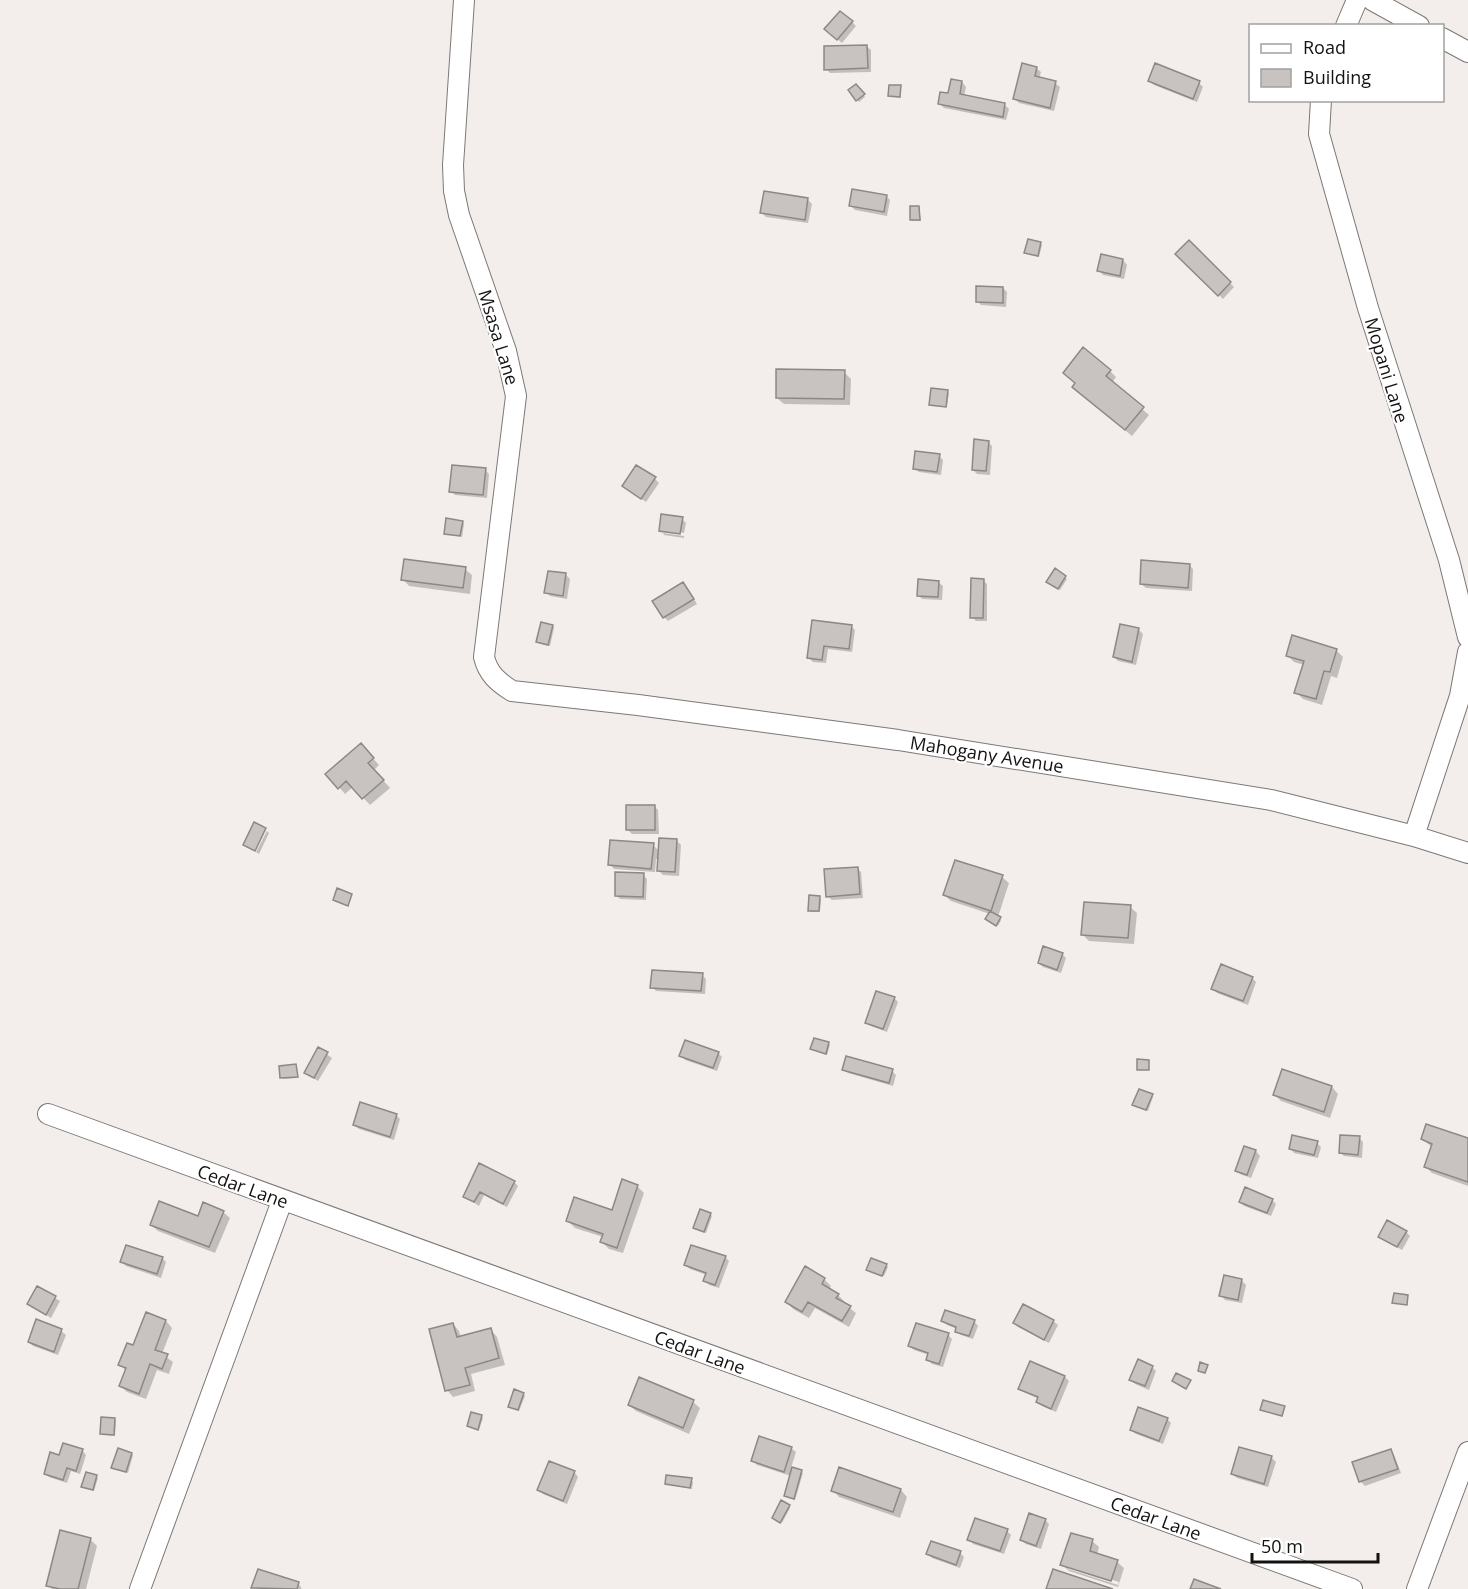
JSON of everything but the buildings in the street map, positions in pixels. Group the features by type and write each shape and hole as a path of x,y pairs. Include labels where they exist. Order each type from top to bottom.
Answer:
{"street":[{"name":"Msasa Lane","path":"464,0 453,165 454,191 459,215 506,351 516,396 484,657 486,666 496,680"},
{"path":"1347,24 1358,0"},
{"path":"1372,0 1415,24"},
{"path":"1444,39 1468,52"},
{"name":"Mopani Lane","path":"1321,102 1319,134 1368,308 1449,560 1468,637"},
{"path":"1414,836 1460,696 1468,651"},
{"name":"Mahogany Avenue","path":"496,680 512,691 638,705 898,740 1260,798 1414,836 1468,853"},
{"name":"Cedar Lane","path":"48,1114 1352,1589"},
{"path":"140,1589 282,1201"},
{"path":"1417,1589 1468,1452"}]}
